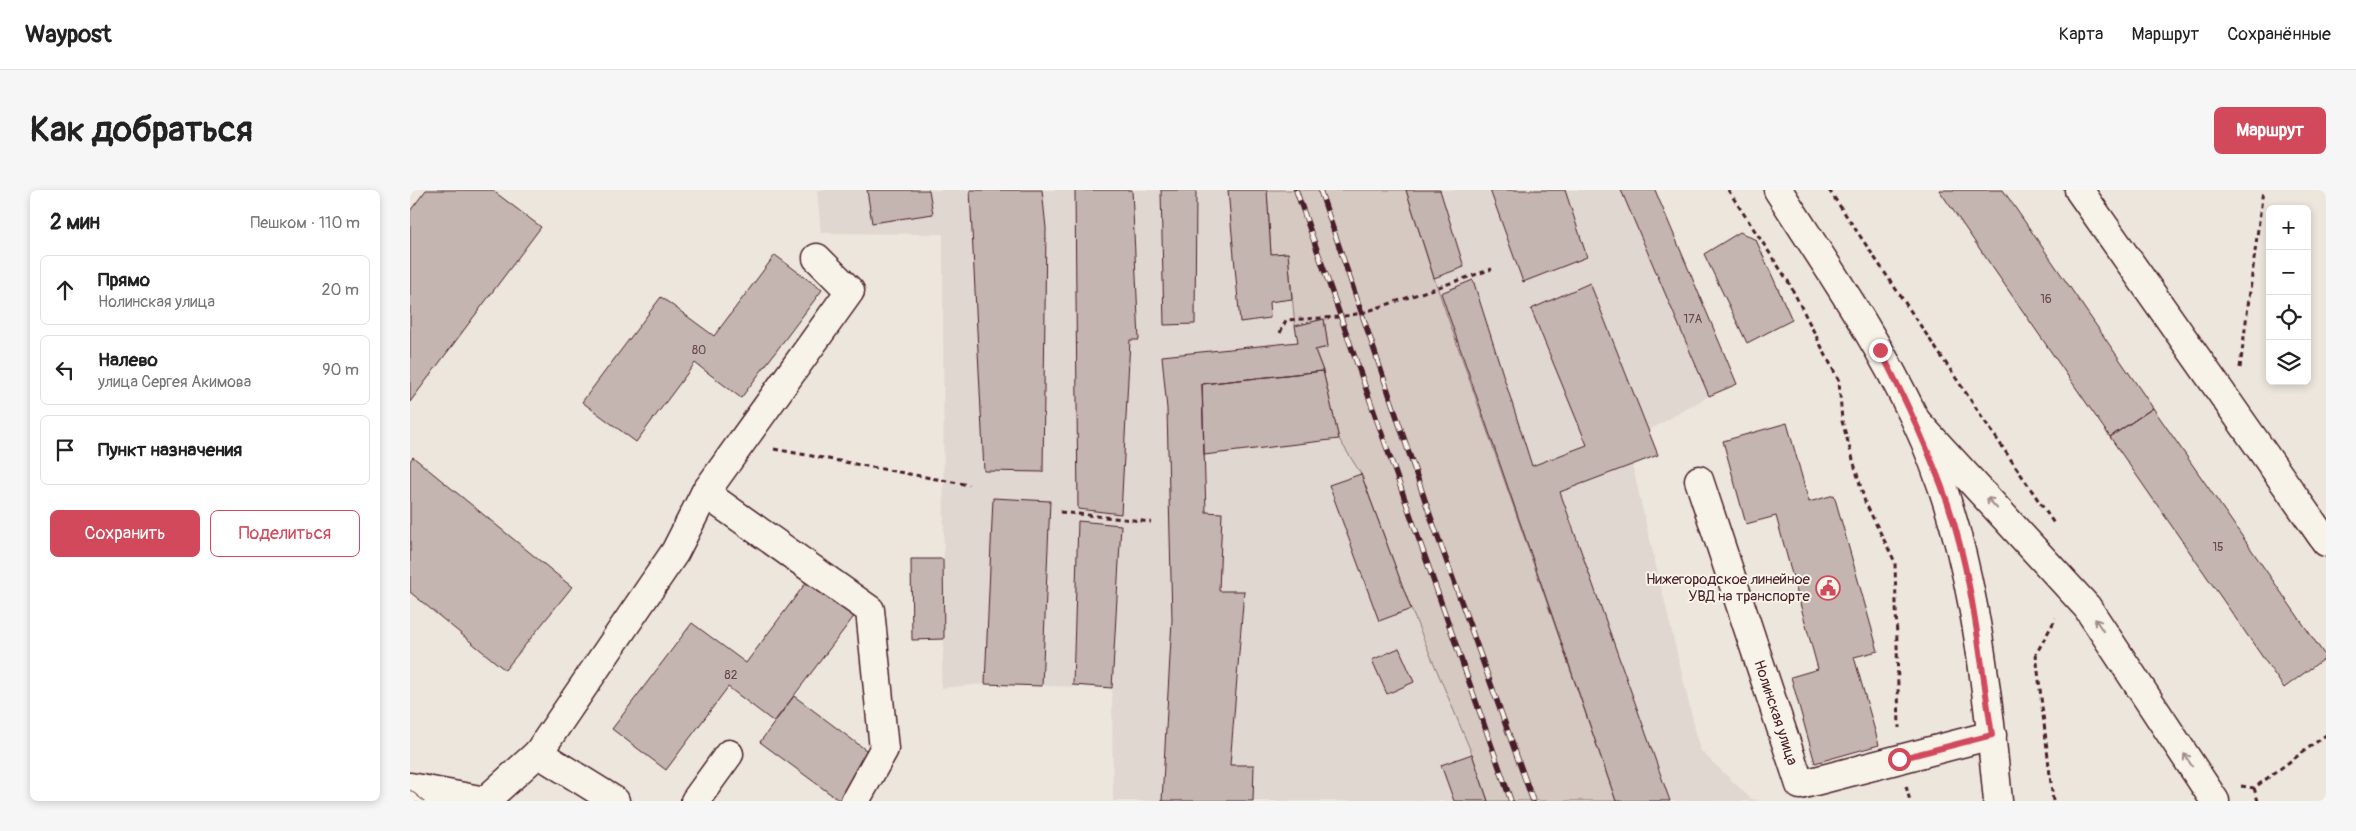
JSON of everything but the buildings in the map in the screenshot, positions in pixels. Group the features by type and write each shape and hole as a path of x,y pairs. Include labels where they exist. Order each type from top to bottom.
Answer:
{"main road":[{"path":"1778,190 1880,350 1916,421 1948,505 1971,594 1992,735 1998,801"},
{"path":"2079,190 2234,411 2324,533"},
{"path":"410,787 485,801 538,753 675,552 704,493 850,291 817,258"},
{"path":"1916,421 2087,607 2215,801"},
{"name":"Нолинская улица","path":"1699,480 1800,785 1992,735"},
{"path":"704,493 870,610 884,750 855,801"},
{"path":"538,753 615,801"},
{"path":"695,801 729,754"}],"path":[{"path":"1728,190 1788,282 1839,381 1842,421 1865,502 1895,562 1899,759 1910,801"},
{"path":"1829,190 2060,533"},
{"path":"2234,411 2263,190"},
{"path":"1280,334 1286,320 1339,317 1362,313 1492,269"},
{"path":"741,442 969,485"},
{"path":"1060,512 1150,522"},
{"path":"2053,801 2036,654 2071,589"},
{"path":"2238,786 2254,788 2326,735"},
{"path":"2254,788 2258,801"}],"shaded area":[{"path":"817,190 1267,190 1288,253 1295,325 1324,319 1328,347 1315,351 1323,371 1339,439 1361,474 1411,609 1472,754 1488,801 1113,801 1112,688 985,684 941,688 944,639 943,234 821,233"},
{"path":"1267,190 1406,190 1434,278 1616,801 1488,801 1472,754 1411,609 1361,474 1339,439 1323,371 1315,350 1328,347 1324,319 1295,326 1288,253 1271,254"},
{"path":"1406,190 1655,190 1737,384 1709,396 1649,430 1658,455 1632,465 1700,750 1751,799 1762,801 1616,801 1434,278"}],"tram line":[{"path":"410,790 424,801"}],"railway":[{"path":"1296,190 1511,801"},
{"path":"1320,190 1430,515 1533,801"}],"place":[{"name":"Нижегородское линейное УВД на транспорте","path":"1828,588"}],"route":[{"path":"1880,350 1916,421 1948,505 1971,594 1992,735 1899,759"}]}
